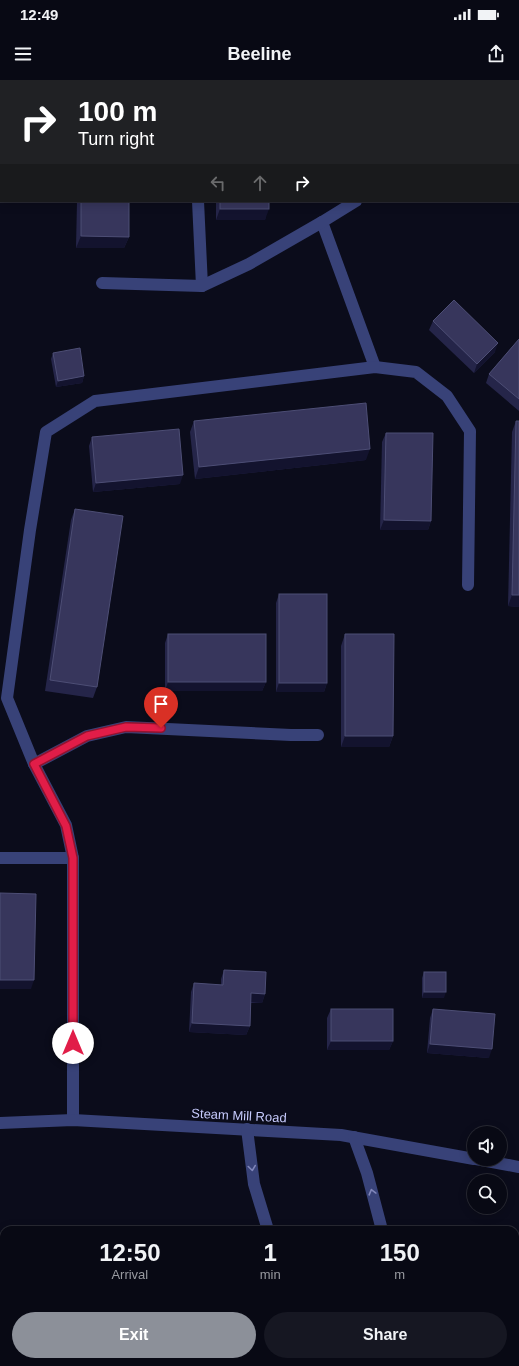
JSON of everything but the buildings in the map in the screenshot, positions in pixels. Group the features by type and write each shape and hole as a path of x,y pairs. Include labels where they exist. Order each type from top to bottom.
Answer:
{"street":[{"path":"198,202 202,286"},
{"path":"102,283 202,286 249,264 354,202"},
{"path":"322,222 375,367"},
{"path":"73,1120 73,858 66,826 34,764 7,698 30,530 46,432 95,401 375,367 416,372 447,396 470,431 468,585"},
{"path":"34,764 87,736 126,727 318,735"},
{"path":"0,858 73,858"},
{"name":"Steam Mill Road","path":"0,1123 73,1120 247,1129 354,1137 467,1158"},
{"path":"247,1129 254,1184 267,1226"},
{"path":"354,1137 367,1173 381,1226"},
{"name":"Steam Mill Road","path":"507,1165 519,1167"}],"route":[{"path":"73,1043 73,858 66,826 34,764 87,736 126,727 161,728"}]}
